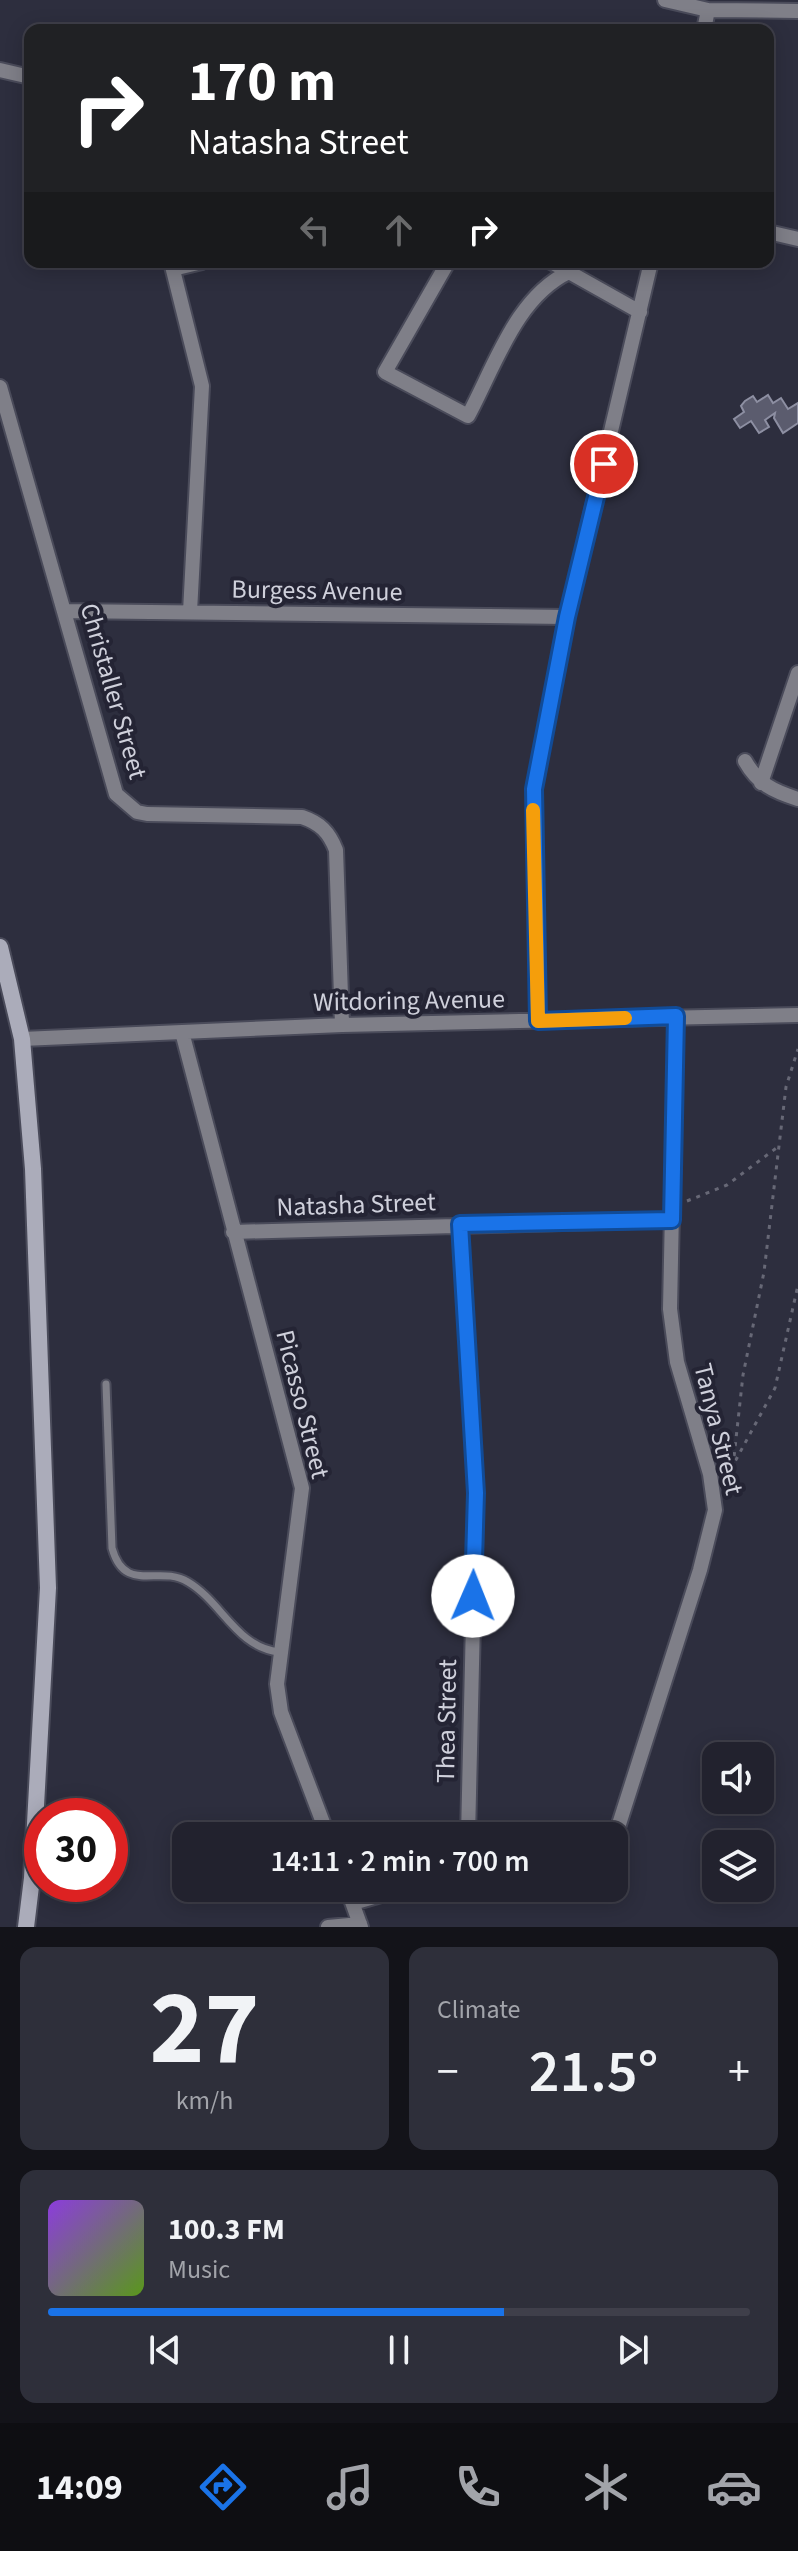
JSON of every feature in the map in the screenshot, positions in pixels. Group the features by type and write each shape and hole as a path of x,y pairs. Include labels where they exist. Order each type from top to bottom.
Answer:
{"main road":[{"path":"0,947 22,1039 33,1169 48,1588 36,1798"},
{"path":"26,1927 29,1902"},
{"path":"34,1902 36,1927"}],"street":[{"path":"665,0 708,10 798,11"},
{"path":"705,24 708,10"},
{"path":"0,70 24,76"},
{"path":"774,233 798,239"},
{"path":"173,268 202,386 190,612"},
{"path":"445,268 385,372 468,416 527,306 540,289 569,272"},
{"path":"562,268 635,309"},
{"path":"538,1021 534,789 567,617 635,309 649,268"},
{"name":"Christaller Street","path":"0,387 116,794 137,812 172,817 302,817 314,821 330,835 336,850 342,1025"},
{"name":"Burgess Avenue","path":"66,611 567,617"},
{"path":"761,783 798,673"},
{"path":"745,761 761,783 798,799"},
{"name":"Witdoring Avenue","path":"22,1039 342,1025 798,1015"},
{"name":"Tanya Street","path":"620,1822 707,1547 715,1497 677,1362 670,1309 676,1016"},
{"name":"Picasso Street","path":"182,1032 302,1488 277,1684 281,1712 323,1822"},
{"name":"Natasha Street","path":"233,1232 672,1220"},
{"name":"Thea Street","path":"460,1224 476,1493 468,1822"},
{"path":"328,1927 360,1925 353,1903 356,1902"}],"lane":[{"path":"106,1384 112,1548 116,1562 135,1576 170,1575 189,1582 253,1644 279,1652"}],"path":[{"path":"733,1466 743,1375 764,1272 786,1087 798,1049"},
{"path":"673,1202 687,1201 727,1185 779,1146"},
{"path":"715,1497 775,1388 798,1285"}],"building":[{"path":"768,395 773,403 781,398 788,409 798,403 798,423 783,433 774,418 775,413 765,420 769,427 759,433 751,421 740,428 734,419 744,412 741,406 745,401 753,396 757,402"}],"slow traffic":[{"path":"533,810 538,1021 625,1018"}],"route":[{"path":"473,1596 476,1493 460,1224 672,1220 676,1016 538,1021 532,815 534,789 567,617 604,464"}]}
